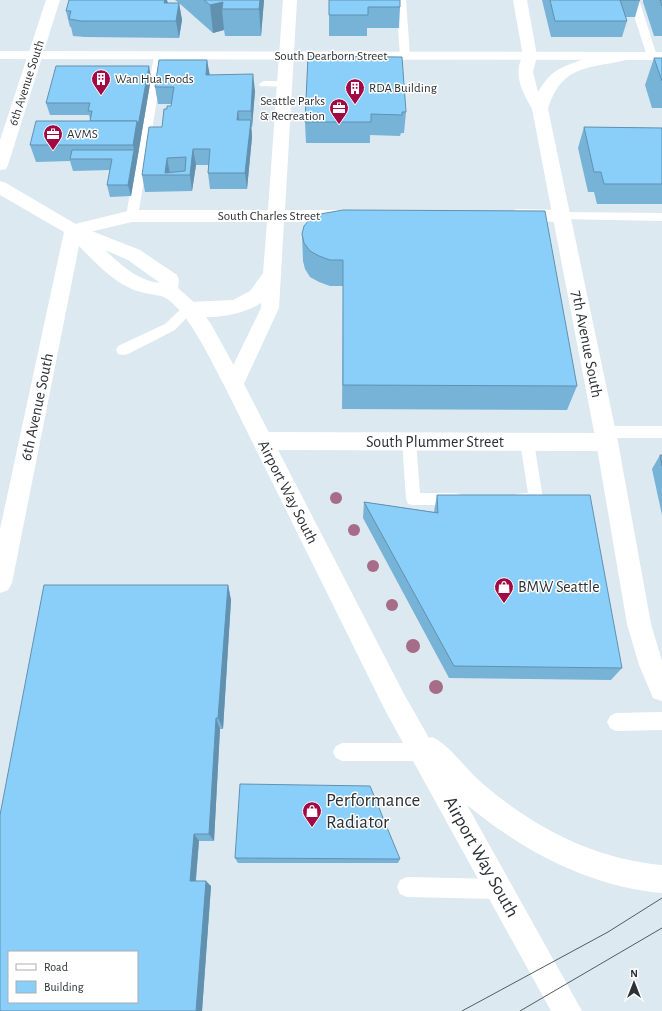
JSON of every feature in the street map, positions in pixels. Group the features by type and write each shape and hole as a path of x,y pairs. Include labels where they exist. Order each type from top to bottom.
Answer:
{"main road":[{"name":"6th Avenue South","path":"0,165 53,0"},
{"path":"234,384 270,308 274,272 290,0"},
{"name":"7th Avenue South","path":"520,0 530,56 525,72 528,88 540,109 606,437 639,624 654,674 662,689"},
{"name":"South Dearborn Street","path":"0,55 657,56"},
{"path":"540,109 548,87 556,77 562,73 580,65 625,56"},
{"name":"Airport Way South","path":"0,187 73,230 115,270 154,291 168,290 189,309 204,329 234,384 395,703 567,1011"},
{"name":"South Charles Street","path":"73,230 132,216 362,215"},
{"path":"504,215 562,216"},
{"name":"6th Avenue South","path":"0,583 73,230"},
{"path":"189,309 215,309 241,305 257,295 274,272"},
{"name":"South Plummer Street","path":"263,441 527,442 606,437"},
{"name":"Airport Way South","path":"395,703 442,763 481,800 511,822 550,845 588,862 632,876 662,879"}],"lane":[{"path":"401,0 405,56"},
{"path":"634,0 657,56"},
{"path":"132,216 159,56"},
{"path":"264,84 286,84"},
{"path":"562,216 662,217"},
{"path":"123,350 170,327 189,309"},
{"path":"606,437 662,432"},
{"path":"409,442 413,499 467,499"},
{"path":"505,499 536,499 527,442"},
{"path":"616,722 662,721"},
{"path":"342,752 423,752"},
{"path":"407,887 499,889"}],"building":[{"path":"69,0 165,0 164,3 179,3 176,21 81,21 69,19 71,11 66,11"},
{"path":"204,0 260,0 259,9 222,9 223,2 210,5"},
{"path":"329,0 400,0 400,7 368,7 368,15 329,15"},
{"path":"550,0 620,0 627,21 555,21"},
{"name":"RDA Building","path":"308,56 402,57 406,112 402,112 402,115 371,114 371,122 305,122"},
{"path":"654,58 662,58 662,81"},
{"path":"159,60 207,60 206,75 253,74 251,111 238,111 237,120 251,120 245,173 208,173 210,149 193,149 190,175 142,175 149,127 162,127 164,109 167,109 167,106 171,106 174,87 155,87","holes":["186,157 185,171 165,173 167,158"]},
{"name":"Wan Hua Foods","path":"56,66 149,66 138,126 137,121 90,121 92,111 88,111 90,103 46,103"},
{"path":"36,121 137,121 133,145 30,145"},
{"path":"584,127 662,128 662,184 604,184 601,172 594,172"},
{"path":"72,150 134,150 128,185 107,185 112,159 70,159"},
{"path":"343,210 545,211 577,386 343,385 343,260 330,260 310,251 304,243 302,234 304,226 310,219 320,214"},
{"path":"660,455 662,455 662,466"},
{"name":"BMW Seattle","path":"437,495 590,495 622,668 454,666 364,502 438,513"},
{"path":"44,585 228,585 218,718 216,718 209,834 194,834 190,881 206,881 196,1011 0,1011 0,815"},
{"name":"Performance Radiator","path":"240,784 370,786 400,859 235,858"}],"tram line":[{"path":"462,1011 608,932 662,898"},
{"path":"520,1011 662,928"}],"place":[{"name":"Wan Hua Foods","path":"101,96"},
{"name":"RDA Building","path":"355,105"},
{"name":"Seattle Parks & Recreation","path":"339,125"},
{"name":"AVMS","path":"53,151"},
{"name":"BMW Seattle","path":"504,604"},
{"name":"Performance Radiator","path":"312,828"}]}
